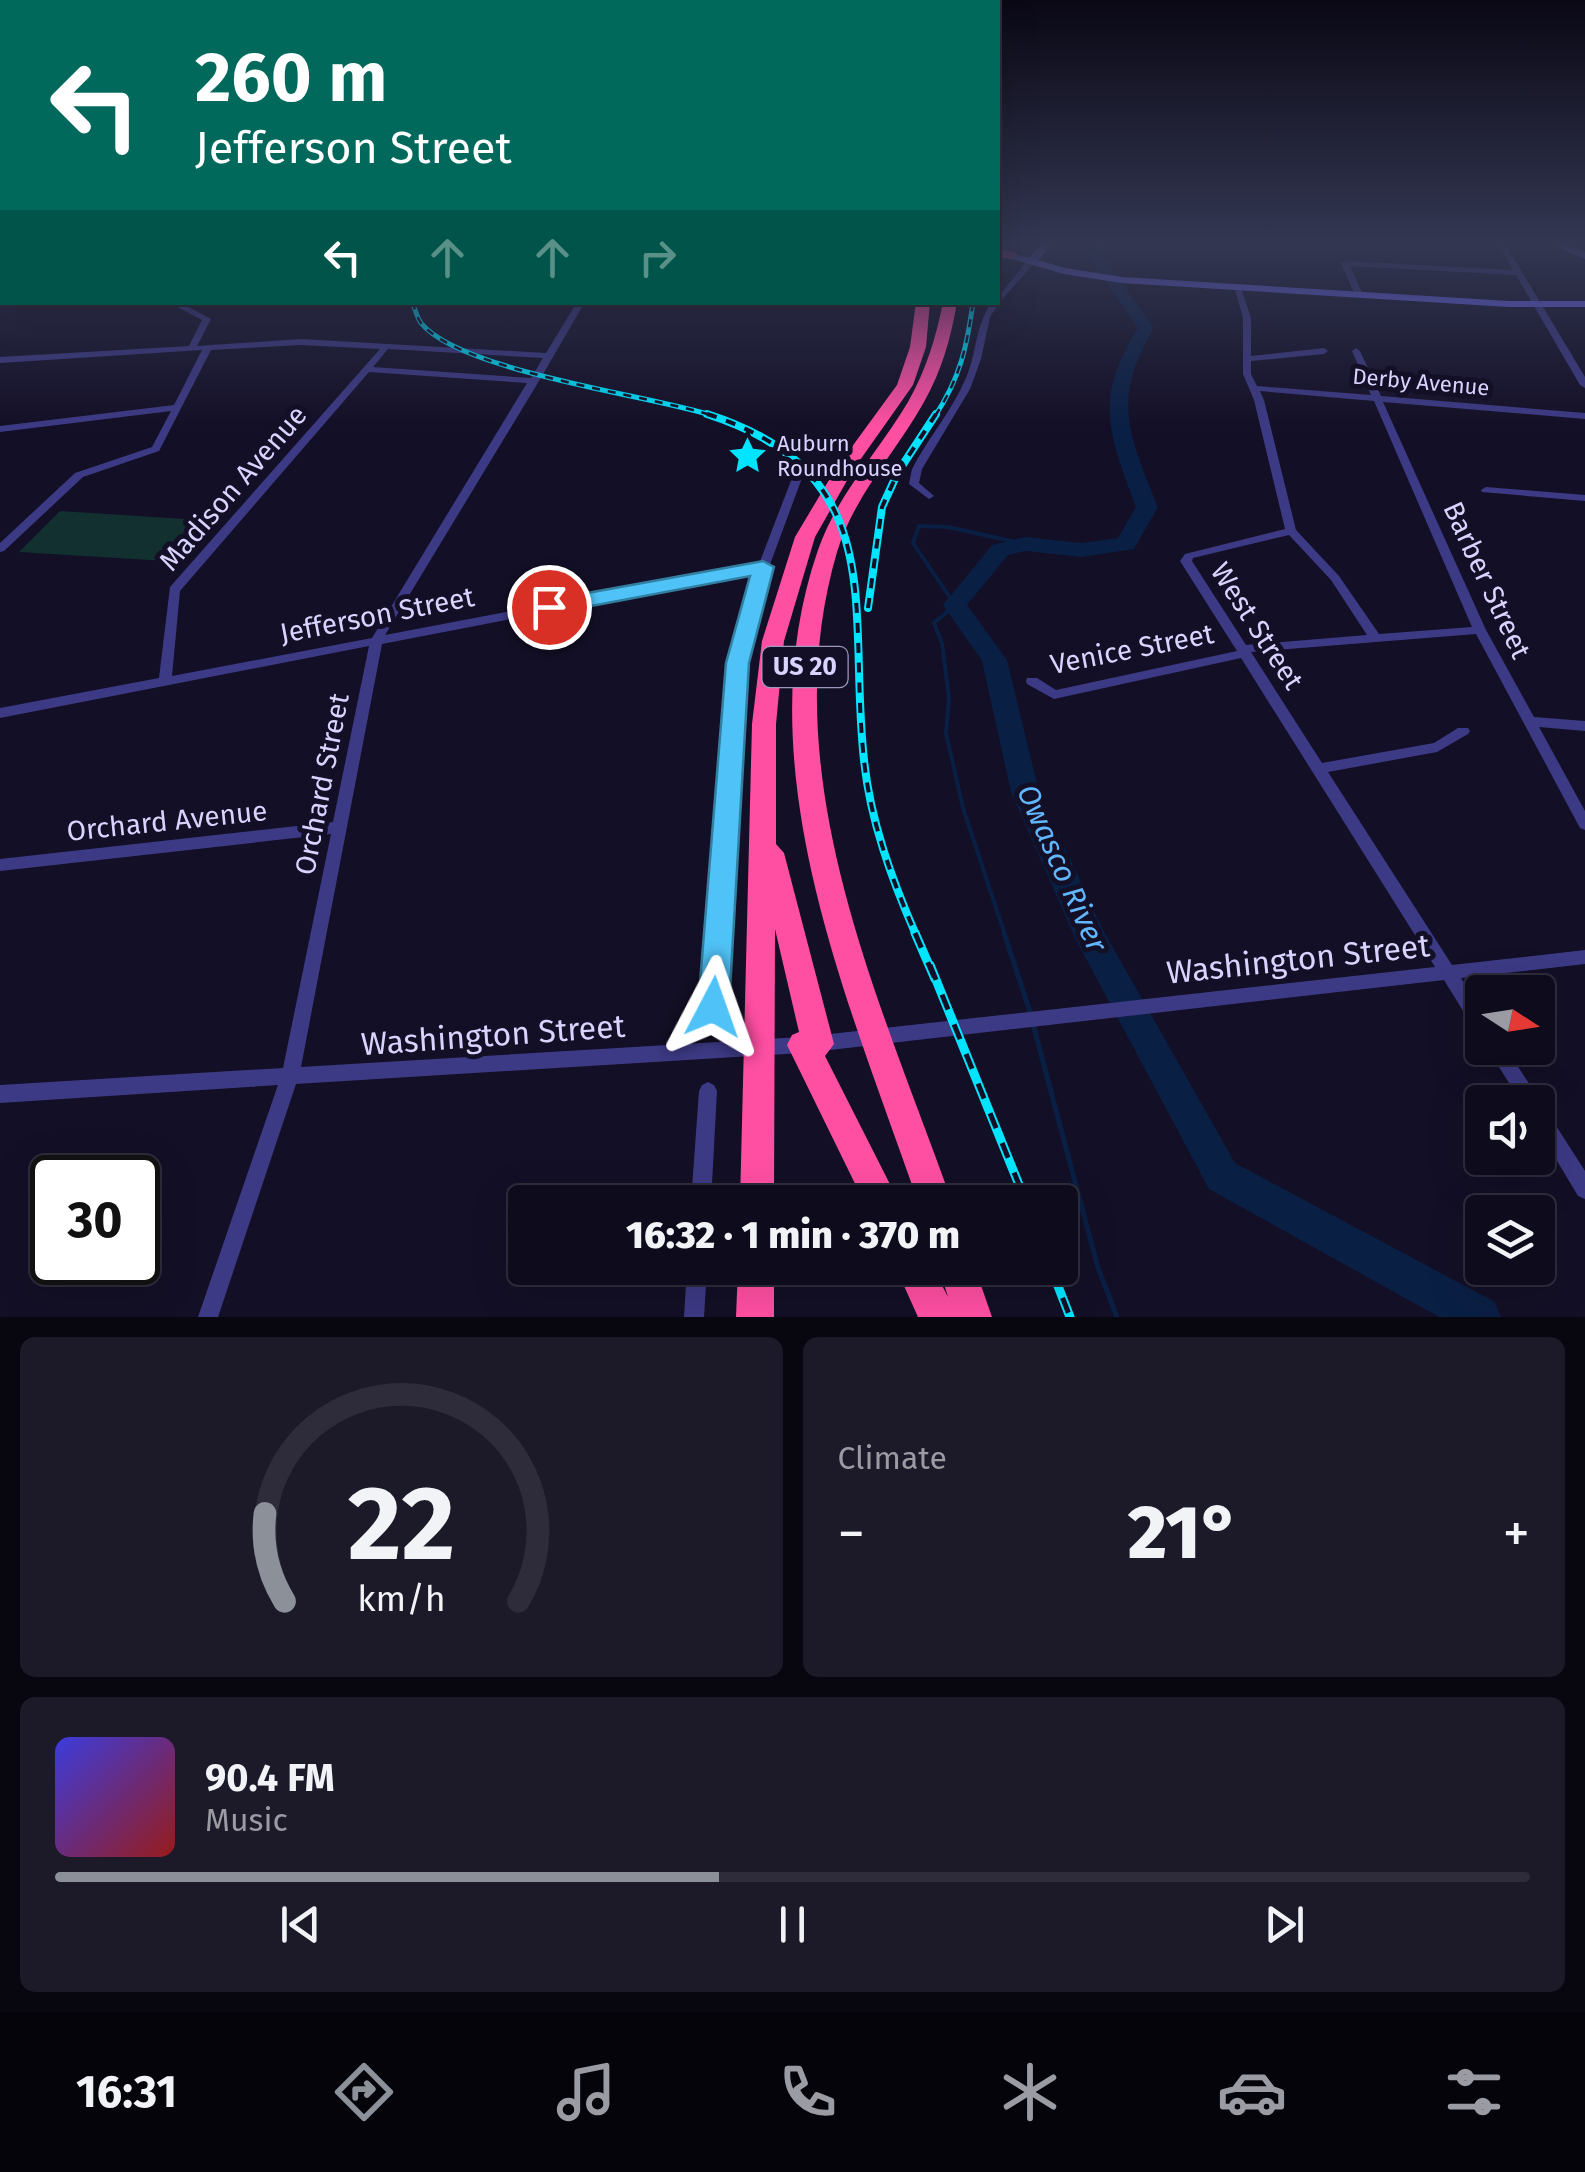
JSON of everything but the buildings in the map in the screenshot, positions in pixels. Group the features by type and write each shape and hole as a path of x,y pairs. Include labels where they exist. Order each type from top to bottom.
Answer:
{"highway":[{"name":"US 20","path":"756,1185 768,671 784,594 826,498 904,384 918,348 923,305"},
{"name":"US 20","path":"929,1185 840,918 817,826 808,771 806,659 815,596 836,529 858,487 927,390 943,348 950,305"},
{"path":"764,835 776,864 811,1044 874,1185"},
{"path":"755,1317 756,1285"},
{"path":"922,1285 938,1317"},
{"path":"963,1285 973,1317"}],"street":[{"path":"1243,303 1248,318 1246,360 1291,531 1335,578 1375,638"},
{"path":"1496,303 1585,304"},
{"path":"178,305 207,319 192,348"},
{"name":"Orchard Street","path":"208,1317 290,1076 377,640 579,305"},
{"path":"929,496 914,484 917,469 969,384 979,352 982,320 994,305"},
{"path":"1537,306 1585,385"},
{"path":"0,360 301,342 550,356"},
{"name":"Madison Avenue","path":"166,680 174,590 386,346"},
{"path":"0,549 80,475 156,448 208,347"},
{"path":"1246,360 1324,351"},
{"name":"Barber Street","path":"1356,351 1480,630 1585,824"},
{"path":"367,369 535,381"},
{"name":"Derby Avenue","path":"1252,388 1585,416"},
{"path":"0,429 177,407"},
{"path":"713,1007 737,663 763,567 798,478"},
{"path":"1486,490 1585,498"},
{"name":"West Street","path":"1291,531 1190,556 1186,562 1465,999"},
{"name":"Jefferson Street","path":"0,713 763,567"},
{"name":"Venice Street","path":"1032,681 1054,696 1244,651 1480,630"},
{"path":"1528,722 1585,726"},
{"path":"1320,770 1437,747 1463,731"},
{"name":"Orchard Avenue","path":"0,865 340,827"},
{"name":"Washington Street","path":"0,1094 759,1049 1585,957"},
{"path":"702,1185 708,1090"},
{"path":"1555,1141 1585,1190"},
{"path":"694,1317 696,1285"}],"green space":[{"path":"60,511 201,520 166,561 19,552"}],"waterway":[{"name":"Owasco River","path":"1129,303 1146,328 1121,376 1117,417 1147,507 1126,544 1082,550 1025,544 1000,550 955,605 994,660 1025,792 1091,938 1222,1176 1480,1317"},
{"path":"1005,935 963,808 946,733 949,698 942,643 934,623 955,605 913,543 919,526 948,527 1025,544"},
{"path":"1004,933 1031,1015"},
{"path":"1033,1024 1098,1268 1117,1317"}],"railway":[{"path":"413,305 421,323 442,340 475,355 558,380 707,414"},
{"path":"935,416 961,362 973,305"},
{"path":"707,414 714,416"},
{"path":"707,414 766,440 808,472 834,510 849,552 856,599 864,760 871,805 916,935"},
{"path":"868,608 882,507 898,472 936,414"},
{"path":"915,933 935,979"},
{"path":"930,965 1019,1185"},
{"path":"1058,1285 1070,1317"}],"place":[{"name":"Auburn Roundhouse","path":"747,456"}],"route":[{"path":"549,607 763,567 737,663 713,1007"}]}
